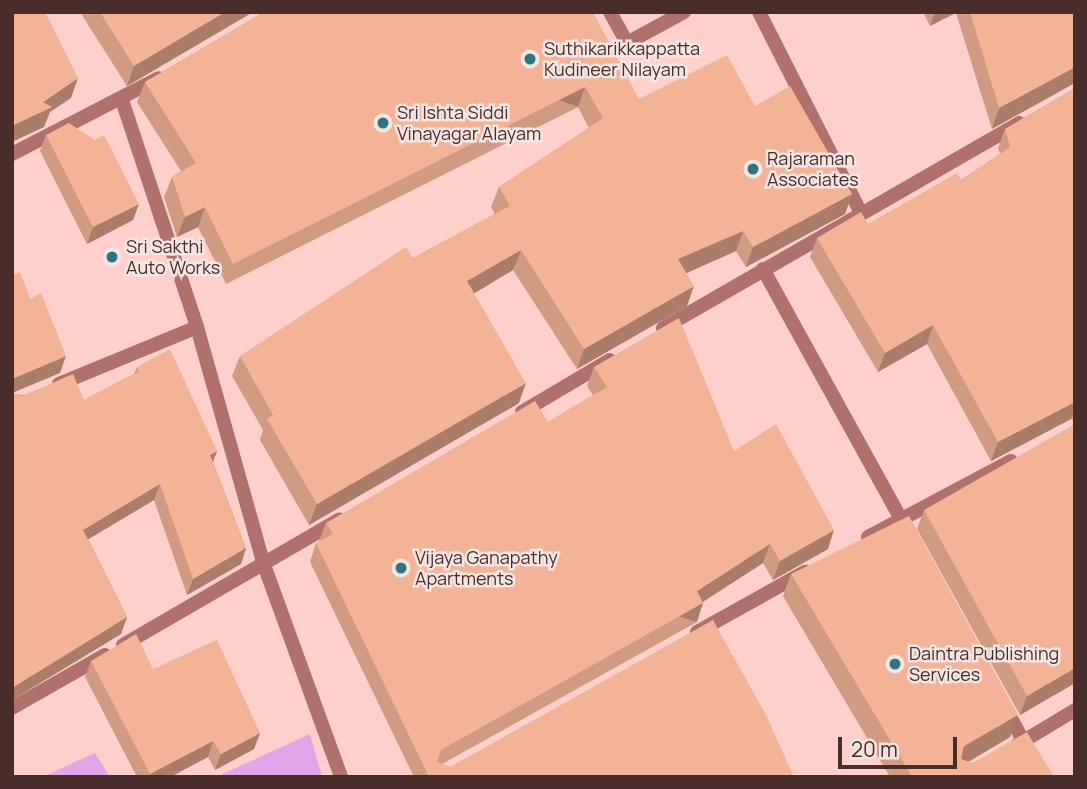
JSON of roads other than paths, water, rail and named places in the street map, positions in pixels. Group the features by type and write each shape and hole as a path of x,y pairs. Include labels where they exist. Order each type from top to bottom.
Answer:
{"street":[{"path":"610,12 627,43 684,12"},
{"path":"759,12 861,213"},
{"path":"12,154 122,100 168,73"},
{"path":"122,100 197,327 264,565 341,777"},
{"path":"644,339 1039,112"},
{"path":"763,269 914,542"},
{"path":"49,388 197,327"},
{"path":"513,417 620,353"},
{"path":"852,546 1028,452"},
{"path":"12,708 359,508"},
{"path":"682,641 816,566"},
{"path":"998,695 1044,777"},
{"path":"1003,753 1075,710"}],"place":[{"name":"Suthikarikkappatta Kudineer Nilayam","path":"530,59"},
{"name":"Sri Ishta Siddi Vinayagar Alayam","path":"383,123"},
{"name":"Rajaraman Associates","path":"753,169"},
{"name":"Sri Sakthi Auto Works","path":"112,257"},
{"name":"Vijaya Ganapathy Apartments","path":"401,568"},
{"name":"Daintra Publishing Services","path":"895,664"}]}
